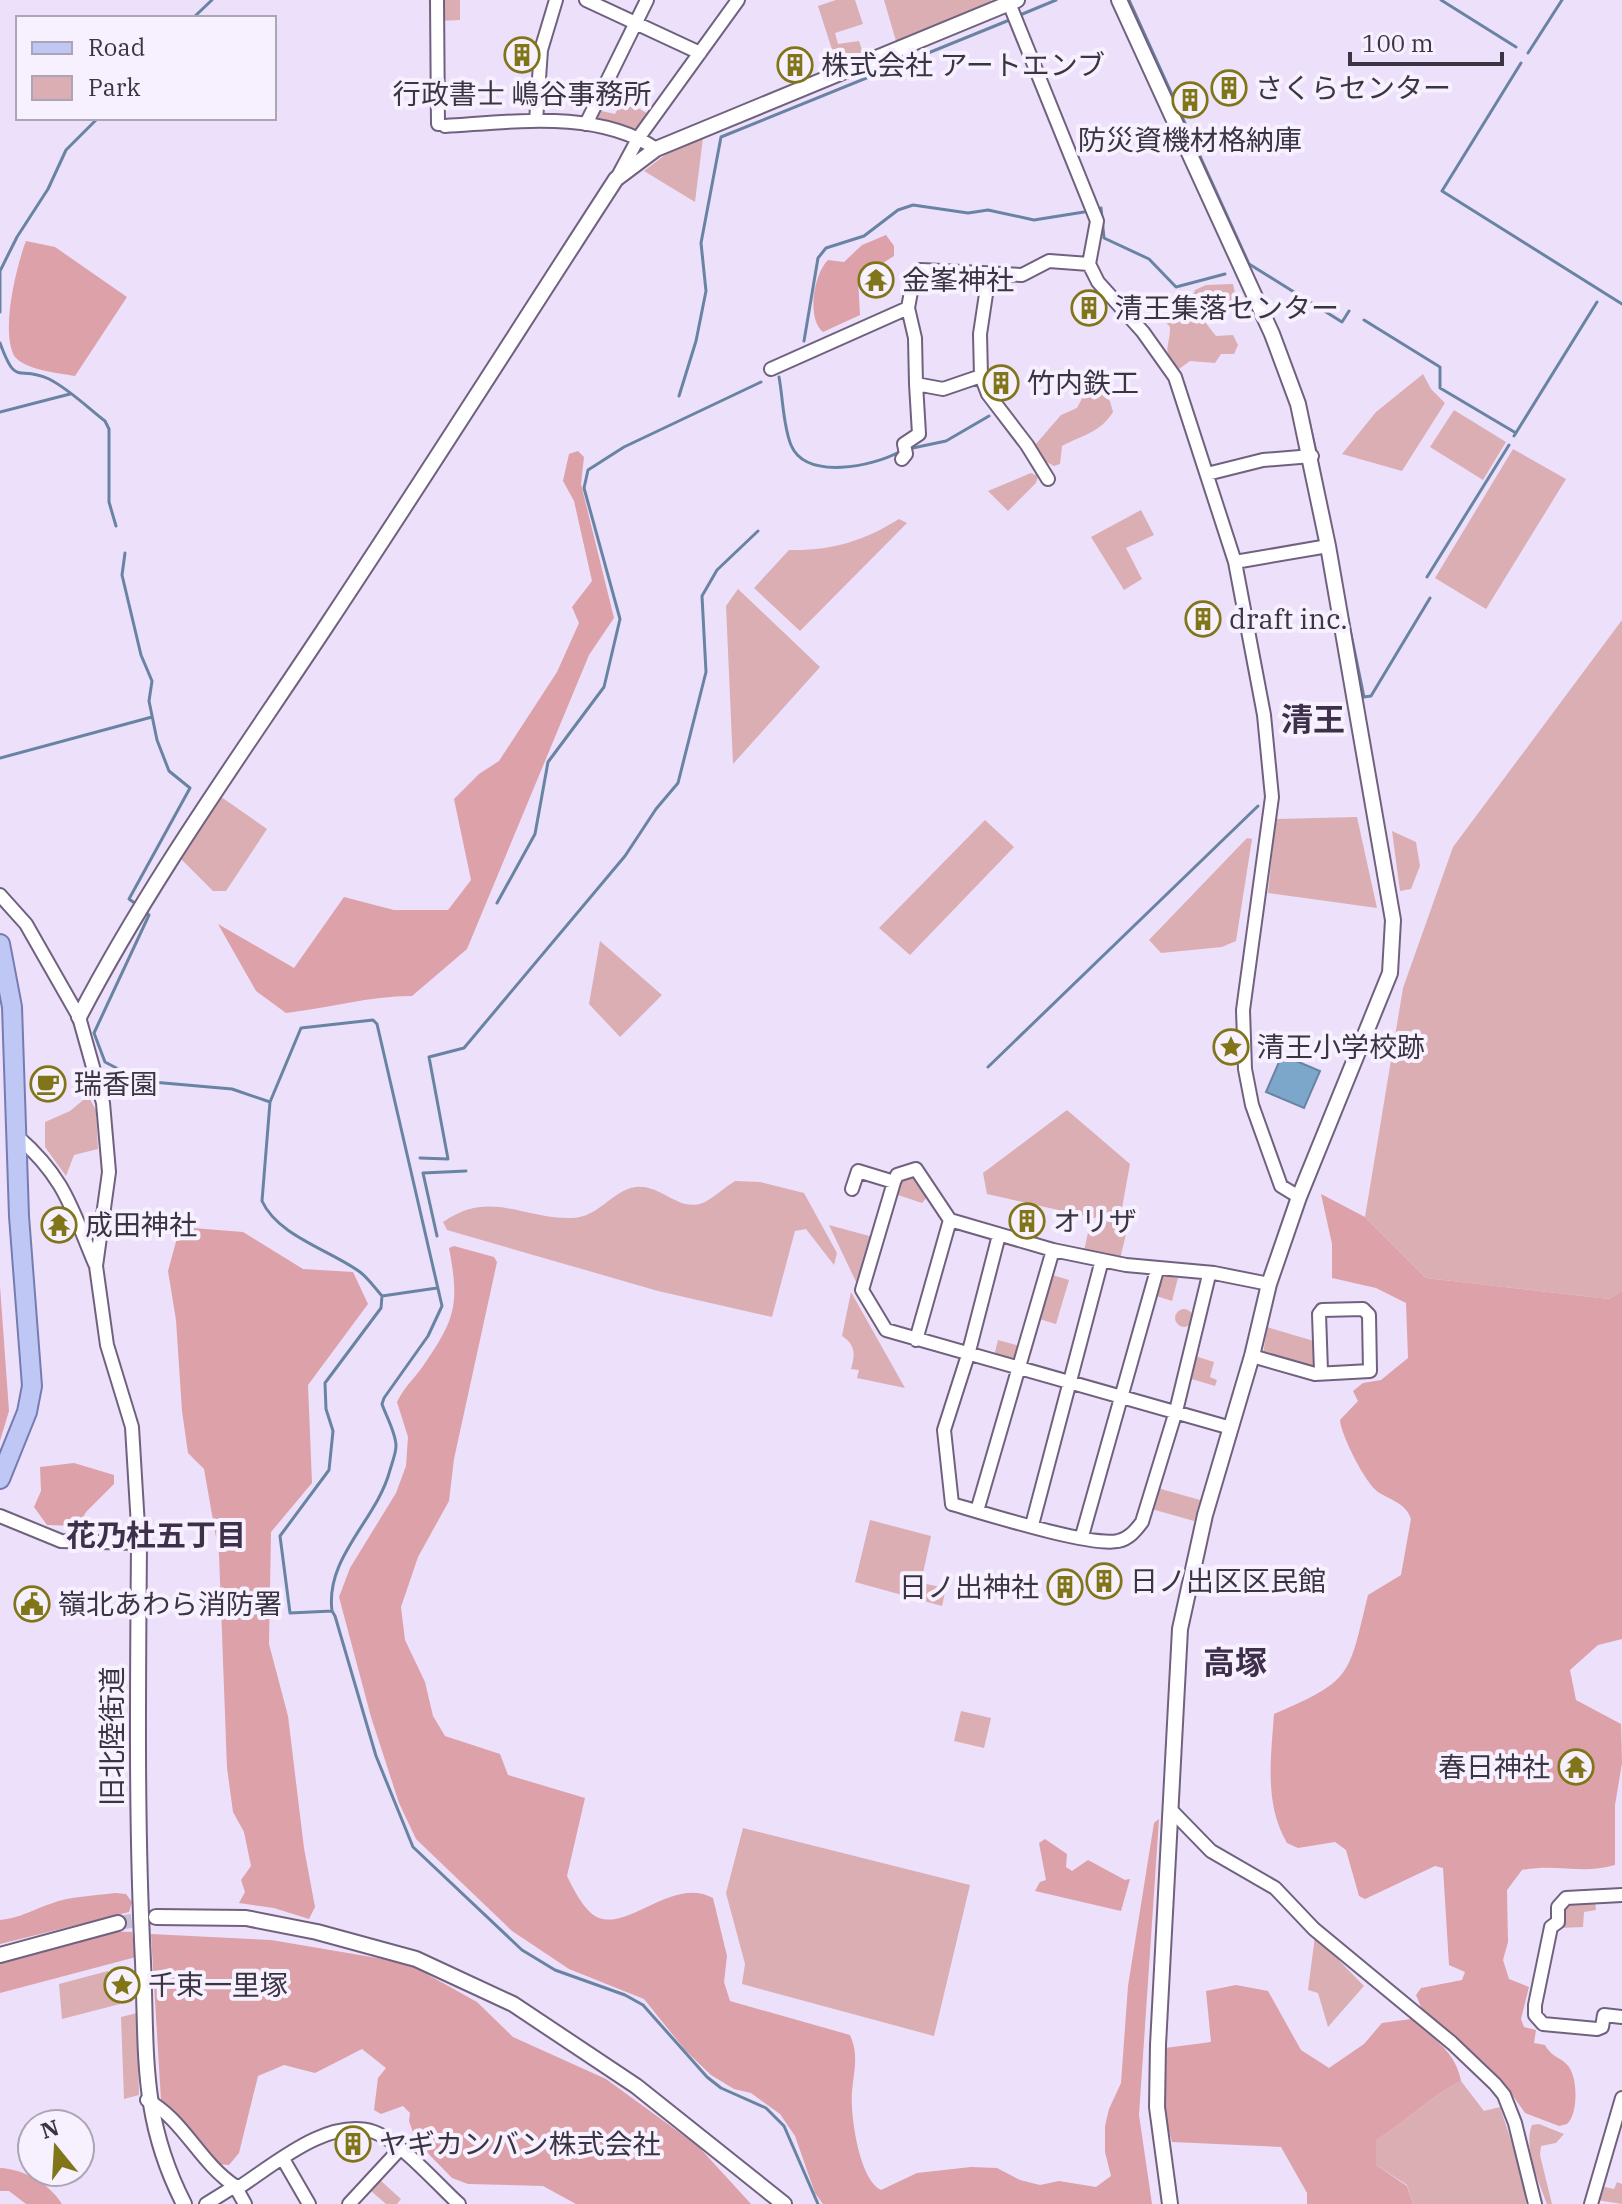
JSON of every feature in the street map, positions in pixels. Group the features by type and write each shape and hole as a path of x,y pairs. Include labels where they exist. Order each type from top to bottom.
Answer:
{"main road":[{"path":"0,944 12,1007 8,1104 17,1136 32,1386 27,1412 0,1479"}],"street":[{"path":"437,0 441,125 536,121 586,124 639,137 656,149"},
{"path":"536,121 541,50 556,0"},
{"path":"586,0 700,53"},
{"path":"586,124 647,0"},
{"path":"79,1017 122,935 169,858 326,626 616,179 639,137 738,0"},
{"path":"1119,0 1272,334 1298,404 1312,456 1393,920 1390,973 1299,1197 1269,1284 1252,1356 1205,1515 1180,1629 1157,2107 1170,2204"},
{"path":"616,179 656,149 1006,2 1097,221 1089,264 1098,282 1143,332 1175,377 1235,562 1264,715 1272,797 1243,1010 1245,1069 1252,1105 1281,1186 1299,1197"},
{"path":"902,459 906,454 904,444 919,434 915,338 908,308 914,275 921,270 1022,275 1049,261 1089,264"},
{"path":"989,274 980,334 981,376 988,394 1048,479"},
{"path":"771,369 908,308"},
{"path":"916,384 943,389 981,376"},
{"path":"1207,474 1263,460 1312,456"},
{"path":"1235,562 1328,546"},
{"name":"旧北陸街道","path":"0,895 26,924 79,1017 103,1103 109,1172 96,1266"},
{"name":"旧北陸街道","path":"17,1136 47,1162 64,1189 96,1266 107,1345 132,1427 139,1543 138,1876 147,2100 164,2162 184,2204"},
{"path":"1231,1428 886,1330 862,1290 897,1175 916,1169 950,1220 1053,1250 1102,1260 1269,1284"},
{"path":"852,1189 858,1171 894,1182"},
{"path":"916,1340 950,1220"},
{"path":"999,1235 968,1355 944,1430 952,1504 1082,1536 1116,1542 1134,1533 1142,1522 1176,1411 1209,1275"},
{"path":"977,1511 1053,1250"},
{"path":"1032,1525 1102,1260"},
{"path":"1082,1536 1157,1270"},
{"path":"1252,1356 1315,1374 1321,1371 1370,1371 1369,1315 1363,1309 1322,1310 1319,1314 1321,1371"},
{"path":"0,1516 61,1541 139,1543"},
{"path":"1171,1810 1211,1851 1275,1888 1314,1929 1452,2043 1495,2084 1504,2095 1515,2123 1535,2204"},
{"path":"1622,1895 1566,1898 1561,1903 1558,1922 1551,1927 1535,2015 1543,2024 1597,2029 1602,2027 1604,2015 1622,2017"},
{"path":"156,1917 246,1918 317,1932 416,1959 513,2004 636,2086 784,2204"},
{"path":"0,1955 118,1923"},
{"path":"1591,2204 1622,2098"},
{"path":"147,2100 161,2107 206,2161 235,2186 245,2204"},
{"path":"206,2204 336,2132 375,2132 459,2204"},
{"path":"349,2204 399,2150"},
{"path":"283,2159 309,2204"}],"green space":[{"path":"439,0 460,0 460,20 440,21"},
{"path":"836,0 855,0 863,24 835,33 838,44 859,41 863,53 836,62 818,6"},
{"path":"884,0 991,0 992,2 896,41"},
{"path":"623,99 650,115 635,132 597,121 597,110 615,114"},
{"path":"703,138 695,202 644,171 670,151"},
{"path":"1233,284 1237,302 1207,314 1205,322 1216,336 1233,335 1238,345 1234,354 1221,354 1215,363 1190,361 1179,369 1167,349 1170,327 1165,321 1169,314 1190,303 1195,290 1206,285"},
{"path":"1423,374 1431,389 1445,403 1402,471 1342,454 1376,412"},
{"path":"1091,381 1110,401 1113,412 1096,429 1062,446 1060,464 1054,466 1041,459 1035,445 1061,415 1077,408"},
{"path":"1454,410 1506,442 1483,480 1430,447"},
{"path":"1513,449 1566,479 1486,609 1435,578"},
{"path":"1031,473 1038,476 1036,483 1008,511 988,491"},
{"path":"1141,510 1154,535 1126,548 1142,579 1124,590 1091,537"},
{"path":"899,519 907,523 800,631 754,588 789,550 819,549 847,543"},
{"path":"738,589 820,667 733,764 726,606"},
{"path":"1622,620 1622,1291 1609,1299 1426,1278 1365,1217 1403,988 1453,847"},
{"path":"217,794 267,829 226,891 213,891 179,857"},
{"path":"1357,817 1377,908 1268,893 1276,819"},
{"path":"985,820 1014,847 910,955 879,928"},
{"path":"1392,831 1416,842 1420,866 1411,889 1400,891"},
{"path":"1247,838 1252,839 1236,941 1222,947 1161,953 1149,940"},
{"path":"600,941 662,995 620,1037 589,1004"},
{"path":"88,1096 96,1110 98,1149 74,1155 66,1176 45,1147 45,1122 70,1111"},
{"path":"1067,1110 1130,1164 1122,1208 1094,1218 987,1194 983,1173"},
{"path":"915,1176 928,1196 922,1203 898,1195 903,1178"},
{"path":"735,1181 760,1182 804,1193 837,1253 834,1265 806,1229 795,1231 772,1317 658,1291 447,1230 443,1222 460,1212 491,1206 553,1217 581,1217 627,1189 636,1187 645,1187 679,1202 696,1205 709,1200"},
{"path":"1100,1220 1128,1226 1120,1259 1084,1251 1089,1228 1098,1229"},
{"path":"829,1225 873,1237 858,1286"},
{"path":"1049,1274 1069,1280 1056,1324 1036,1318"},
{"path":"1159,1277 1178,1278 1172,1301 1153,1295"},
{"path":"851,1292 905,1388 857,1378 859,1370 851,1369 853,1351 842,1336"},
{"path":"1180,1309 1188,1309 1193,1318 1191,1325 1180,1327 1175,1322 1175,1314"},
{"path":"1267,1327 1317,1342 1319,1364 1311,1369 1263,1355"},
{"path":"998,1340 1020,1346 1016,1358 994,1356"},
{"path":"1195,1356 1214,1362 1210,1377 1217,1380 1215,1386 1188,1378"},
{"path":"1154,1487 1200,1500 1194,1521 1148,1508"},
{"path":"870,1520 931,1536 921,1583 946,1588 942,1606 855,1582"},
{"path":"961,1711 991,1718 984,1748 954,1741"},
{"path":"743,1828 970,1885 934,2036 742,1984 745,1964 726,1893"},
{"path":"1567,1900 1595,1900 1596,1910 1584,1912 1583,1927 1559,1928 1561,1908"},
{"path":"1315,1936 1364,1986 1328,2027 1318,1993 1308,1990"},
{"path":"108,1971 120,2004 62,2019 59,1984"},
{"path":"137,2013 139,2095 124,2099 121,2017"},
{"path":"1461,2081 1484,2111 1500,2107 1524,2180 1526,2204 1413,2204 1407,2185 1376,2165 1376,2140"},
{"path":"1539,2124 1564,2134 1556,2143 1541,2146 1540,2155 1552,2204 1547,2204 1536,2175 1529,2143 1532,2125"},
{"path":"380,2180 401,2199 397,2204 386,2204 371,2191"},
{"path":"1617,2182 1622,2184 1622,2204 1597,2200 1601,2186 1614,2189"}],"shaded area":[{"path":"886,235 894,246 894,256 858,279 860,315 823,332 813,307 816,285 823,267 828,260 844,262 862,245"},
{"path":"26,241 55,247 127,297 75,376 27,365 15,357 11,346 11,300"},
{"path":"578,451 584,457 581,484 614,618 589,655 467,949 412,996 286,1013 256,991 218,924 294,968 344,897 394,910 448,910 471,880 454,799 479,774 499,761 557,672 579,623 572,607 592,581 574,501 563,481 569,454"},
{"path":"1321,1194 1365,1217 1426,1278 1609,1299 1622,1291 1622,1639 1598,1645 1570,1670 1576,1700 1621,1724 1622,1763 1615,1805 1615,1865 1591,1869 1522,1870 1507,1890 1508,1942 1503,1960 1509,1979 1529,1987 1521,2019 1524,2027 1536,2030 1534,2043 1545,2045 1572,2073 1575,2105 1567,2124 1559,2126 1525,2113 1509,2090 1423,2012 1416,1995 1421,1988 1462,1980 1465,1972 1449,1965 1443,1868 1435,1866 1365,1899 1359,1896 1346,1850 1335,1842 1298,1848 1287,1843 1275,1812 1271,1780 1274,1714 1319,1693 1343,1672 1356,1643 1368,1595 1401,1575 1411,1519 1402,1506 1378,1492 1367,1479 1349,1447 1340,1420 1358,1401 1353,1391 1363,1383 1381,1380 1408,1358 1406,1303 1376,1288 1332,1278 1332,1244"},
{"path":"180,1227 243,1232 303,1269 353,1272 368,1304 308,1385 312,1483 271,1532 269,1644 288,1716 304,1848 315,1907 309,1919 274,1908 239,1903 245,1892 241,1880 251,1866 244,1832 233,1812 227,1768 219,1554 204,1469 188,1453 176,1320 168,1271"},
{"path":"454,1246 494,1257 497,1262 454,1459 449,1501 418,1557 401,1607 405,1640 425,1682 433,1716 445,1736 500,1754 508,1775 585,1798 567,1876 591,1913 603,1919 617,1919 680,1894 697,1893 713,1898 727,1956 724,1982 730,2001 850,2035 855,2056 854,2130 867,2174 881,2190 917,2173 971,2167 997,2168 1020,2180 1040,2185 1059,2181 1096,2187 1111,2176 1105,2152 1105,2126 1121,2083 1128,1986 1154,1823 1159,1819 1139,2115 1152,2204 823,2204 815,2193 795,2136 780,2114 751,2093 734,2089 711,2075 685,2050 644,1999 569,1969 512,1931 416,1839 399,1803 371,1717 339,1597 350,1568 396,1493 406,1466 408,1437 397,1402 434,1350 448,1323 454,1298 449,1248"},
{"path":"0,1286 9,1411 0,1441"},
{"path":"74,1463 114,1475 114,1484 86,1512 78,1526 47,1525 34,1507 41,1491 40,1467"},
{"path":"1045,1839 1067,1854 1066,1867 1072,1871 1088,1860 1125,1880 1130,1879 1121,1911 1035,1891 1040,1882 1046,1880 1039,1843"},
{"path":"126,1894 132,1902 129,1912 0,1944 0,1920 66,1899"},
{"path":"98,1931 132,1932 136,1957 0,1993 0,1963"},
{"path":"151,1934 271,1940 407,1963 477,2002 513,2037 606,2079 698,2146 751,2204 576,2204 543,2186 468,2184 452,2178 416,2141 409,2121 410,2113 403,2106 381,2114 374,2110 378,2078 386,2068 362,2049 315,2073 284,2065 258,2076 239,2153 229,2165 217,2164 161,2100"},
{"path":"1236,1985 1268,1991 1301,2050 1329,2068 1364,2044 1382,2023 1411,2019 1449,2054 1461,2081 1376,2140 1376,2165 1407,2186 1413,2204 1307,2204 1307,2193 1281,2147 1172,2142 1163,2111 1165,2048 1211,2042 1206,1991"},
{"path":"0,2168 16,2171 16,2188 48,2188 62,2204 26,2204 9,2191 0,2191"}],"water":[{"path":"1282,1055 1320,1071 1304,1108 1266,1092"}],"waterway":[{"path":"195,16 212,0"},
{"path":"1020,15 1056,0"},
{"path":"1129,0 1249,264 1342,322 1349,311"},
{"path":"1441,0 1516,47"},
{"path":"1528,53 1562,0"},
{"path":"679,396 696,341 706,291 701,243 721,137 1007,21"},
{"path":"1521,63 1442,191 1622,304"},
{"path":"0,312 0,271 17,237 48,189 66,150 96,120"},
{"path":"804,341 818,258 826,248 864,236 898,210 913,205 968,213 988,210 1034,220 1084,212"},
{"path":"1101,208 1104,238 1149,259 1176,287 1225,274"},
{"path":"1514,436 1597,302"},
{"path":"1364,320 1440,367 1440,388 1516,433"},
{"path":"0,343 15,371 49,379 105,421 109,429 109,502 116,526"},
{"path":"779,377 788,437 799,456 825,467 841,467 874,462 899,452"},
{"path":"497,903 535,834 548,762 604,687 620,619 584,488 588,470 624,447 761,382"},
{"path":"0,412 70,394"},
{"path":"908,449 946,441 989,416"},
{"path":"1309,421 1316,452"},
{"path":"1427,577 1509,445"},
{"path":"1318,463 1320,475"},
{"path":"420,1158 448,1159 429,1057 464,1048 625,856 656,809 678,783 706,672 702,596 717,570 758,531"},
{"path":"125,553 122,575 141,655 152,681 149,701 157,740 169,771 190,788 129,899 136,904"},
{"path":"1344,600 1364,697 1371,696 1430,598"},
{"path":"0,758 152,717"},
{"path":"988,1067 1258,806"},
{"path":"145,912 149,915 94,1033 105,1062 141,1081 232,1089 270,1102 262,1201 280,1224 360,1272 382,1296 381,1308 325,1383 326,1409 333,1431 329,1470 280,1536 290,1613 332,1611 335,1616 376,1756 413,1847 522,1950 555,1970 625,1995 643,2005 707,2077 721,2088 766,2108 784,2126 818,2204"},
{"path":"270,1102 301,1028 373,1020 377,1024 442,1306 428,1336 384,1398 382,1404 396,1441 395,1455 383,1488 336,1573 332,1611"},
{"path":"437,1236 423,1173 466,1171"},
{"path":"382,1296 437,1288"}],"tunnel":[{"path":"118,1923 156,1917"}],"place":[{"name":"行政書士 嶋谷事務所","path":"522,55"},
{"name":"株式会社 アートエンブ","path":"795,65"},
{"name":"さくらセンター","path":"1229,88"},
{"name":"防災資機材格納庫","path":"1190,100"},
{"name":"金峯神社","path":"876,280"},
{"name":"清王集落センター","path":"1089,308"},
{"name":"竹内鉄工","path":"1001,383"},
{"name":"draft inc.","path":"1203,619"},
{"name":"清王小学校跡","path":"1231,1047"},
{"name":"瑞香園","path":"48,1084"},
{"name":"オリザ","path":"1027,1221"},
{"name":"成田神社","path":"59,1225"},
{"name":"日ノ出区区民館","path":"1104,1581"},
{"name":"日ノ出神社","path":"1065,1587"},
{"name":"嶺北あわら消防署","path":"32,1604"},
{"name":"春日神社","path":"1576,1767"},
{"name":"千束一里塚","path":"122,1985"},
{"name":"ヤギカンバン株式会社","path":"353,2144"}],"district":[{"name":"清王","path":"1313,720"},
{"name":"花乃杜五丁目","path":"156,1536"},
{"name":"高塚","path":"1235,1663"}]}
